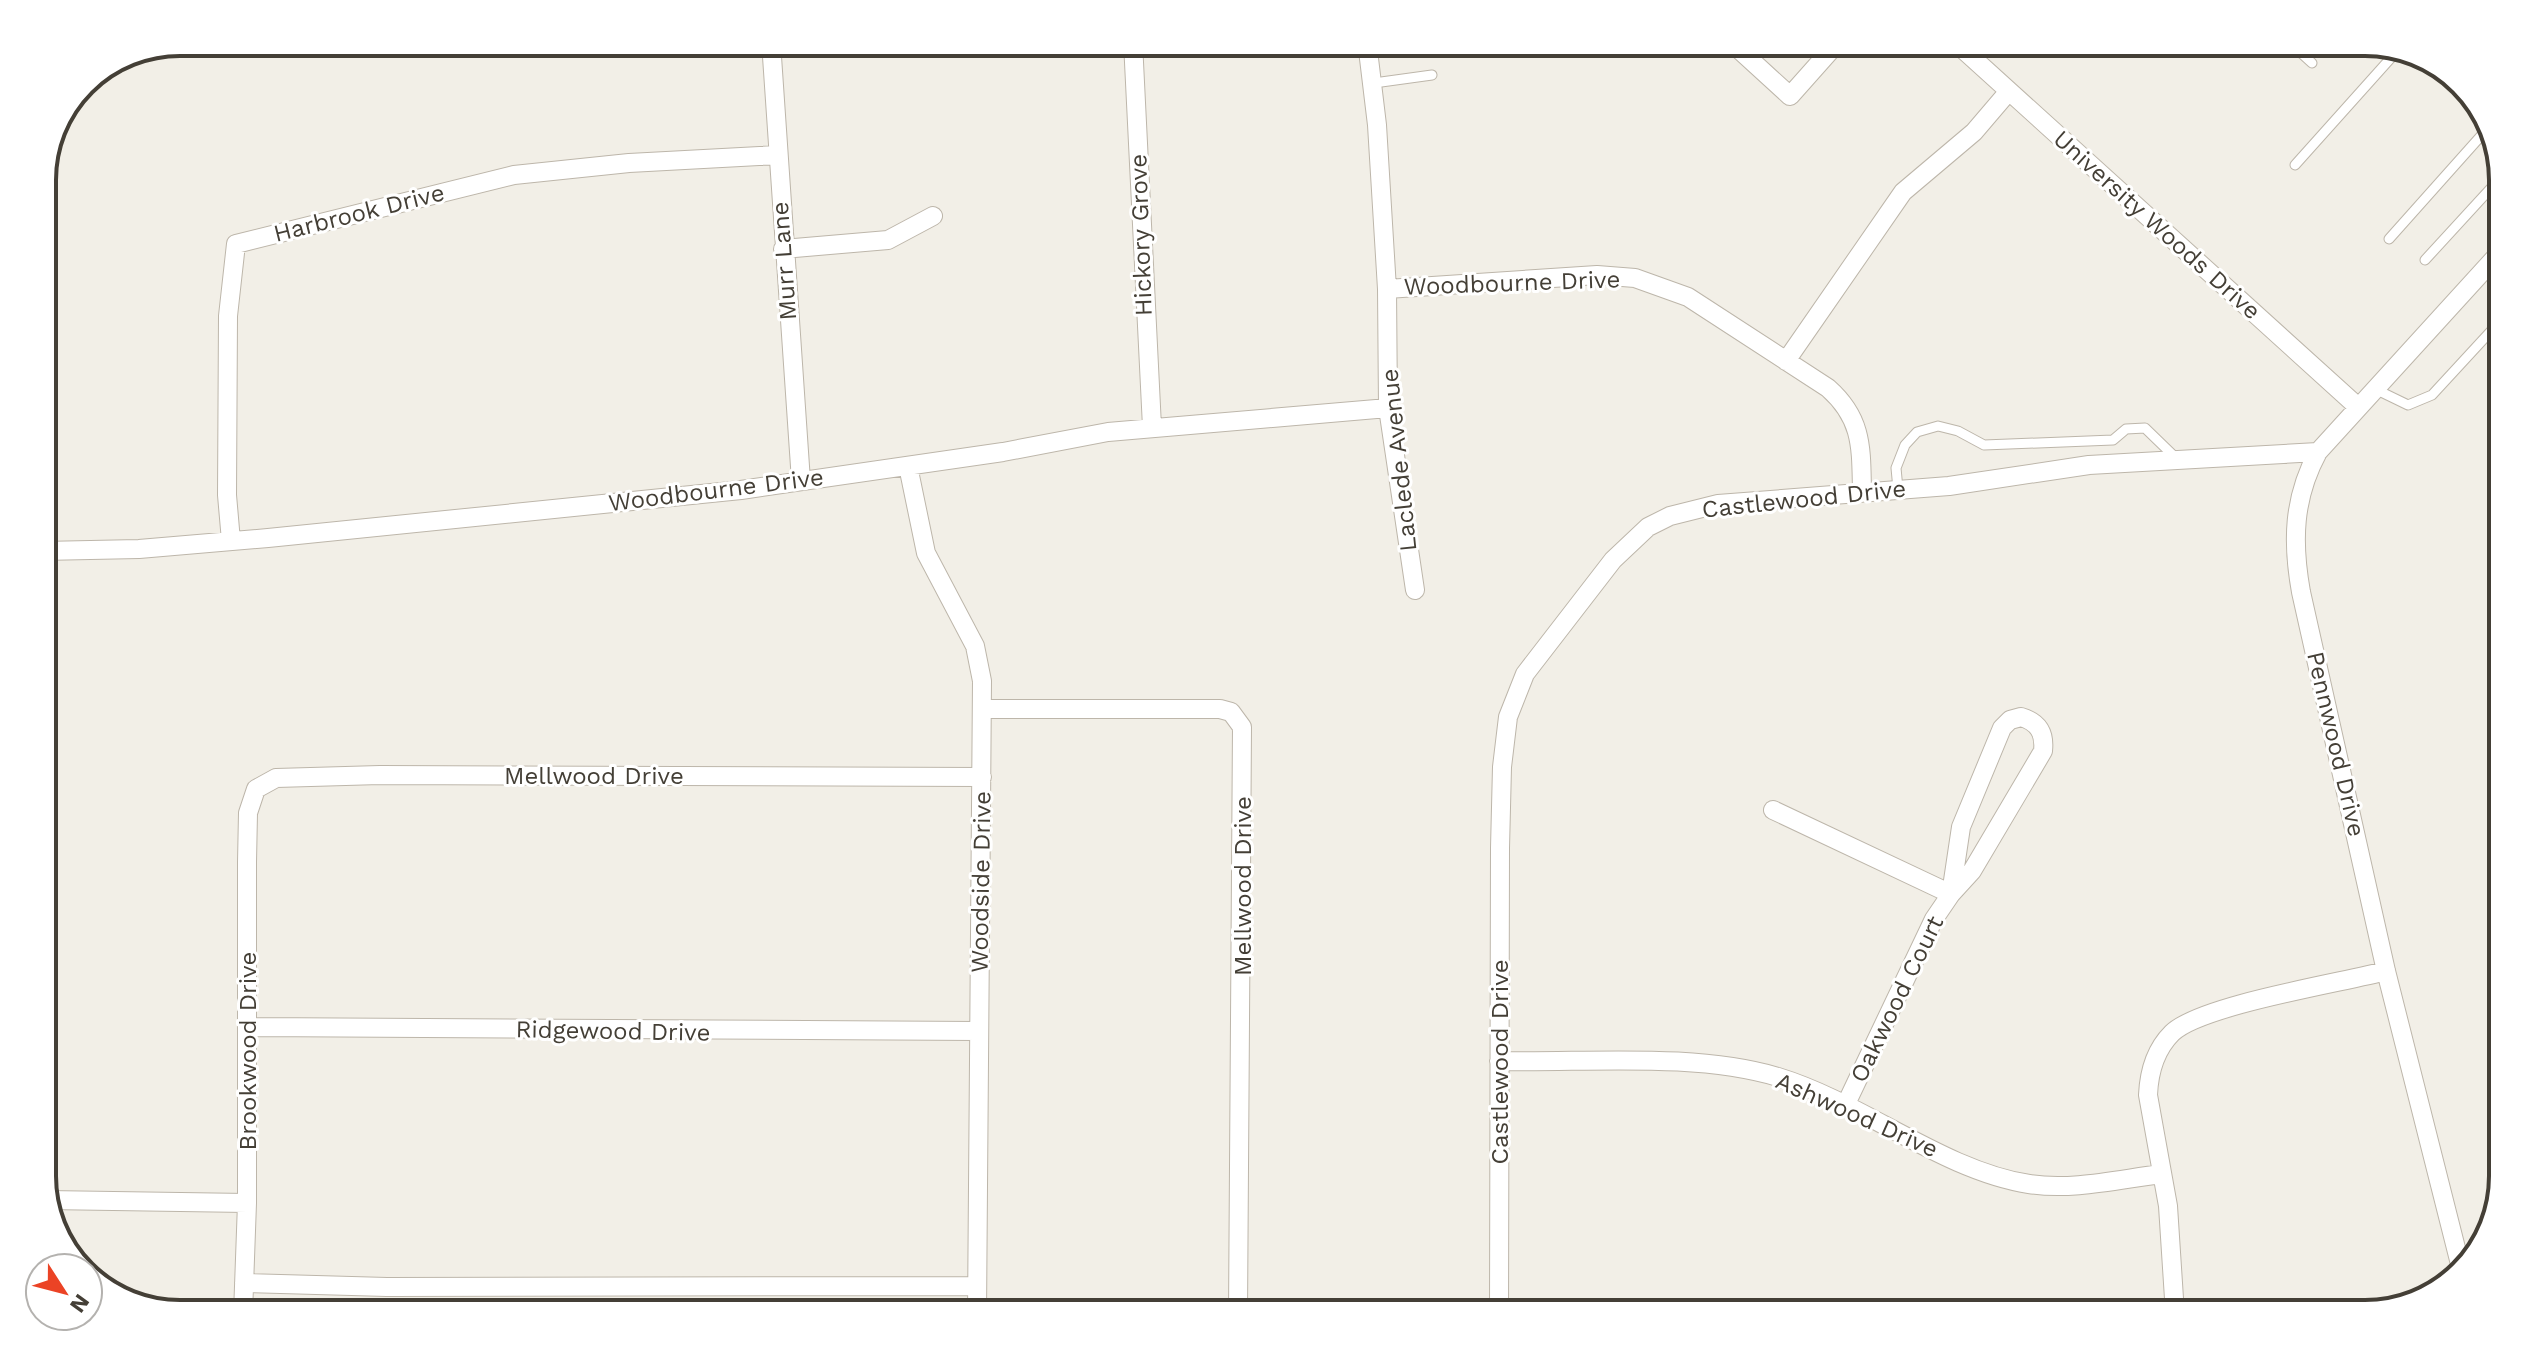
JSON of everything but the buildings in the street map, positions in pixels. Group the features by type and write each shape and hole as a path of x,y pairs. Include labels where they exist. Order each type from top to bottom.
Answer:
{"street":[{"name":"Murr Lane","path":"772,56 801,481"},
{"name":"Hickory Grove","path":"1134,56 1152,427"},
{"name":"Laclede Avenue","path":"1369,56 1374,83 1387,289 1388,408 1415,590"},
{"path":"1746,56 1790,96 1826,56"},
{"name":"University Woods Drive","path":"1970,56 2358,407"},
{"path":"1786,361 1903,192 1974,132 2009,91"},
{"name":"Harbrook Drive","path":"231,541 227,495 228,316 236,244 514,175 629,163 778,155"},
{"path":"783,249 888,240 933,216"},
{"name":"Pennwood Drive","path":"2462,1253 2386,971 2297,571 2294,531 2301,486 2318,452 2489,264"},
{"name":"Woodbourne Drive","path":"1387,289 1597,275 1635,278 1688,297 1847,405 1861,445 1862,491"},
{"name":"Woodbourne Drive","path":"56,550 231,541 741,490 1152,427 1388,408"},
{"name":"Castlewood Drive","path":"1499,1300 1502,767 1508,717 1525,674 1613,560 1648,527 1670,516 1718,504 1949,486 2089,465 2318,452"},
{"name":"Woodside Drive","path":"908,466 926,553 979,658 982,777 977,1300"},
{"name":"Mellwood Drive","path":"982,709 1220,709 1231,712 1242,727 1244,852 1238,1300"},
{"name":"Oakwood Court","path":"1846,1104 1934,919 1972,871 2043,751 2040,728 2031,720 2010,720 2002,728 1961,827 1951,894"},
{"name":"Mellwood Drive","path":"256,789 276,778 380,775 982,777"},
{"name":"Brookwood Drive","path":"243,1300 247,1203 248,813 256,789"},
{"path":"1773,810 1951,894"},
{"path":"2175,1300 2173,1244 2148,1095 2149,1076 2162,1044 2174,1031 2216,1012 2386,971"},
{"name":"Ridgewood Drive","path":"247,1027 978,1031"},
{"name":"Ashwood Drive","path":"1499,1061 1721,1067 1779,1077 1846,1104 1977,1169 2022,1183 2068,1185 2162,1174"},
{"path":"58,1200 247,1203"},
{"path":"244,1283 387,1287 977,1286"}],"lane":[{"path":"2304,56 2312,63"},
{"path":"2295,165 2390,59"},
{"path":"1374,83 1432,75"},
{"path":"2389,239 2481,136"},
{"path":"2425,260 2489,190"},
{"path":"2375,389 2408,405 2432,395 2489,333"},
{"path":"1898,489 1896,468 1905,445 1917,432 1938,426 1958,431 1984,445 2113,440 2126,429 2145,428 2180,462"}]}
